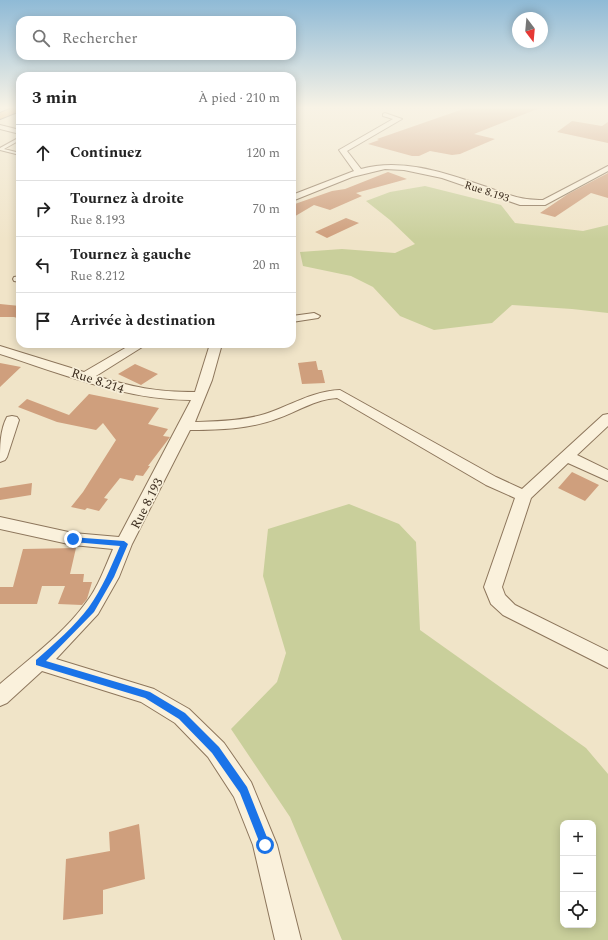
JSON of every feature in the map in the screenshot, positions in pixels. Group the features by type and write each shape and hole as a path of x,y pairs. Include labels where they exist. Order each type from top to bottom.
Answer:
{"street":[{"path":"343,151 348,159 356,166 358,173"},
{"name":"Rue 8.193","path":"296,196 370,168 401,167 436,175 520,202 545,202 608,168"},
{"path":"296,318 314,316"},
{"path":"0,350 16,344"},
{"path":"86,376 133,348"},
{"name":"Rue 8.193","path":"0,697 58,645 92,609 110,577 124,544 185,426 199,396 215,348"},
{"name":"Rue 8.214","path":"0,350 131,391 167,396 199,396"},
{"path":"185,426 224,425 261,420 289,410 322,395 340,394 490,481 524,496"},
{"path":"608,418 524,496 493,587 497,599 509,610 608,660"},
{"path":"0,457 12,420"},
{"path":"566,456 608,476"},
{"path":"0,523 73,539 124,544"},
{"path":"39,662 147,695 182,716 216,750 243,790 265,845 288,940"}],"green space":[{"path":"425,186 501,205 515,223 583,231 608,225 608,313 512,305 492,323 434,330 400,316 373,287 351,276 303,266 300,252 342,249 395,253 415,244 390,220 366,201 390,192"},
{"path":"349,504 399,524 416,542 420,630 586,748 608,774 608,940 342,940 290,817 231,729 277,682 286,653 263,576 268,529"}],"building":[{"path":"393,151 467,151 452,155 430,151 419,156 412,156"},
{"path":"388,172 407,179 356,193 362,196 330,210 314,205 296,216 296,204 332,191 345,189"},
{"path":"608,173 608,198 591,193 555,217 540,213 568,194"},
{"path":"346,218 359,223 327,238 315,232"},
{"path":"0,304 16,306 16,318 0,317"},
{"path":"316,361 318,370 322,370 325,383 302,384 298,363"},
{"path":"0,363 21,367 0,387"},
{"path":"135,364 158,374 141,385 118,374"},
{"path":"89,394 159,408 148,424 168,429 163,436 170,437 148,466 150,466 143,476 136,475 133,481 120,478 104,498 108,499 99,511 87,508 85,510 71,507 83,492 116,440 103,423 96,430 57,422 18,407 27,399 69,415"},
{"path":"572,472 599,485 585,501 558,488"},
{"path":"32,483 31,495 0,500 0,488"},
{"path":"76,548 70,574 84,574 83,582 92,582 87,599 82,605 58,604 65,586 42,586 37,604 0,604 0,587 13,587 23,549"},
{"path":"139,824 145,879 103,890 103,914 63,920 66,859 110,851 109,832"}],"route":[{"path":"73,539 124,544 110,577 92,609 58,645 39,662 147,695 182,716 216,750 243,790 265,845"}]}
